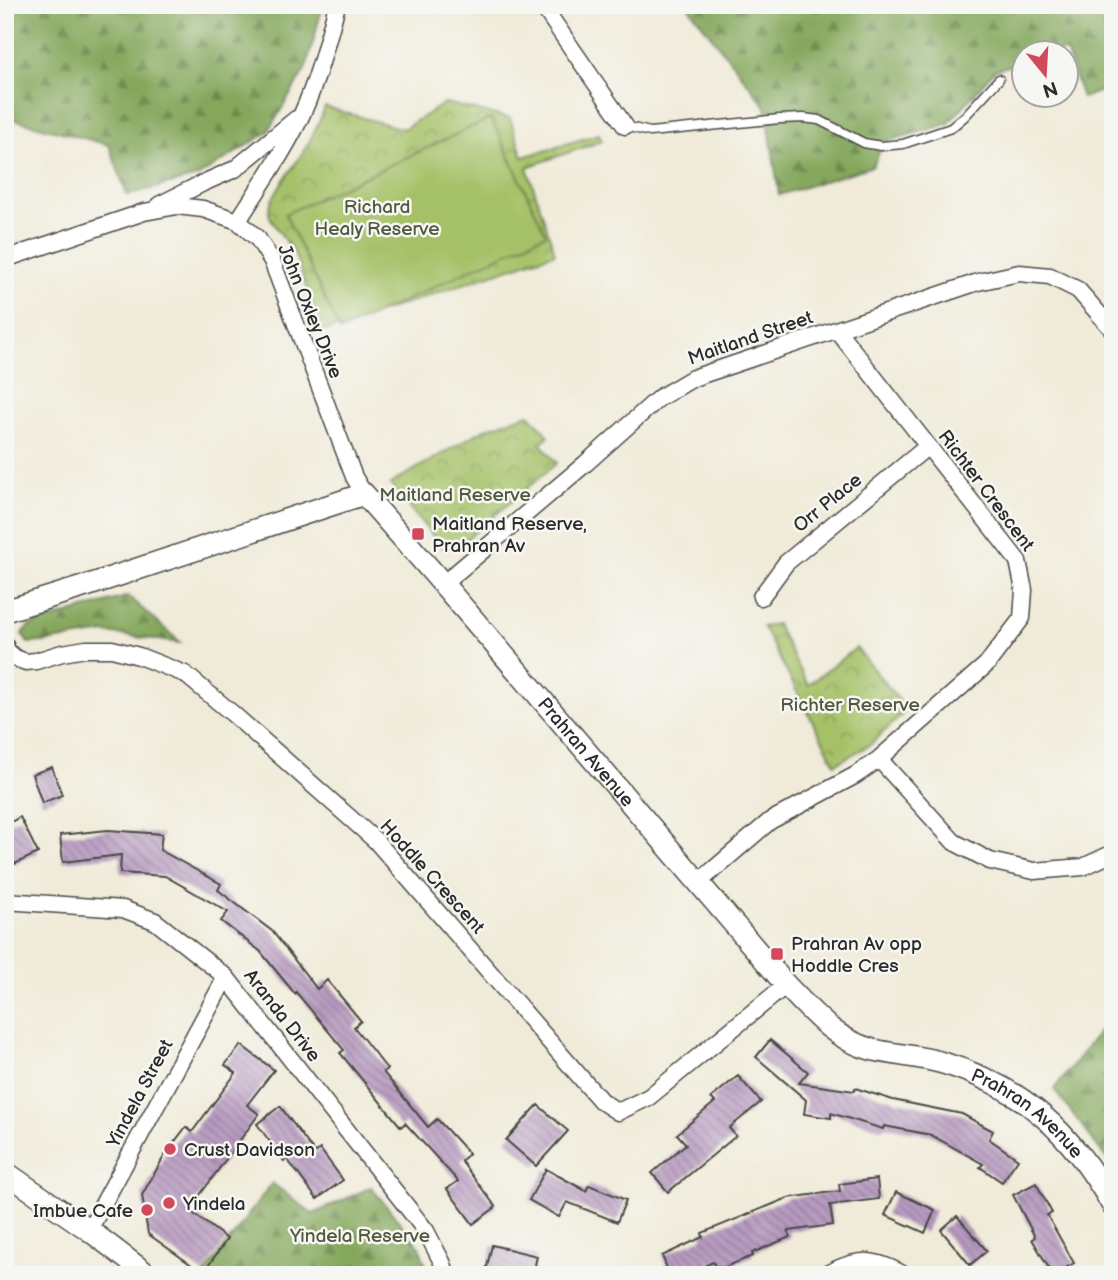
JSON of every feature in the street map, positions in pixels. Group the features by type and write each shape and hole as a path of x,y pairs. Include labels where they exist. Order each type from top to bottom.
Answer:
{"street":[{"path":"238,221 283,150 302,114 319,70 337,5"},
{"path":"542,5 625,125"},
{"path":"144,212 235,169 302,114"},
{"name":"John Oxley Drive","path":"5,259 144,212 177,206 204,209 238,221 258,239 272,261 350,466 364,494"},
{"name":"Maitland Street","path":"443,584 586,464 659,398 692,378 978,282 1019,273 1050,276 1078,290 1113,330"},
{"name":"Richter Crescent","path":"699,883 770,821 879,760 987,664 1022,618 1024,590 1018,561 837,330"},
{"name":"Orr Place","path":"761,597 786,563 928,446"},
{"path":"5,611 364,494"},
{"name":"Prahran Avenue","path":"364,494 786,985 821,1022 849,1040 869,1048 940,1062 1006,1089 1038,1112 1067,1138 1097,1178 1113,1206"},
{"name":"Hoddle Crescent","path":"5,645 15,658 26,662 86,649 112,649 139,656 185,674 376,841 601,1101 618,1112 649,1097 786,985"},
{"path":"879,760 954,842 990,861 1040,871 1083,867 1113,853"},
{"name":"Aranda Drive","path":"5,901 123,909 155,921 226,977 426,1231 447,1275"},
{"name":"Yindela Street","path":"89,1230 226,977"},
{"path":"5,1172 148,1275"},
{"path":"825,1275 844,1265 865,1261 887,1265 904,1275"}],"lane":[{"path":"625,125 650,132 803,118 819,120 864,143 881,146 903,144 951,128 999,79"}],"green space":[{"path":"5,5 323,5 306,68 268,132 197,177 127,195 109,145 5,117"},
{"path":"687,5 1113,5 1113,87 1082,98 1080,38 1010,38 1010,66 995,70 948,124 884,142 873,166 779,195 766,107"},
{"name":"Richard Healy Reserve","path":"445,103 510,118 523,157 599,134 602,141 527,167 555,253 322,332 295,255 270,216 272,200 309,141 325,107 403,129"},
{"name":"Richard Healy Reserve","path":"491,118 546,234 340,331 285,214"},
{"name":"Maitland Reserve","path":"529,414 549,436 540,443 557,463 456,548 442,547 390,484 485,429"},
{"path":"128,596 181,643 106,633 28,643 22,634 30,625"},
{"name":"Richter Reserve","path":"776,624 808,685 856,648 907,710 870,745 835,764 763,627"},
{"path":"1113,1014 1113,1167 1054,1089"},
{"name":"Yindela Reserve","path":"272,1183 313,1214 371,1187 419,1246 429,1275 204,1275"}],"building":[{"path":"52,767 62,795 42,803 32,774"},
{"path":"20,817 38,853 15,864 5,844 5,825"},
{"path":"108,830 162,834 160,850 221,884 218,890 272,931 317,989 327,980 361,1021 354,1027 387,1069 383,1072 428,1127 437,1119 469,1154 461,1161 496,1207 473,1224 447,1189 458,1181 405,1123 401,1127 340,1053 344,1050 260,951 221,921 228,912 165,876 120,873 121,855 63,862 60,835"},
{"path":"770,1040 808,1072 799,1083 854,1091 855,1088 893,1100 962,1114 993,1131 989,1139 1018,1159 1002,1182 980,1167 983,1164 931,1135 884,1126 883,1129 831,1113 831,1118 804,1114 806,1100 756,1057"},
{"name":"Yindela","path":"241,1045 274,1070 247,1105 259,1114 189,1210 227,1239 203,1273 148,1234 142,1195 166,1153 186,1127 192,1132 236,1073 225,1065"},
{"path":"738,1076 761,1102 729,1128 736,1136 668,1192 652,1173 686,1144 677,1134 715,1102 711,1098"},
{"path":"538,1105 568,1131 536,1166 506,1140"},
{"path":"280,1106 315,1153 320,1149 343,1180 317,1199 257,1124"},
{"path":"546,1169 586,1191 589,1185 626,1200 617,1222 567,1202 559,1217 529,1200"},
{"path":"877,1179 879,1199 830,1205 833,1225 788,1231 790,1237 717,1270 713,1262 684,1275 670,1275 662,1256 703,1237 702,1233 788,1198 840,1191 839,1184"},
{"path":"1036,1183 1052,1213 1047,1215 1074,1263 1053,1275 1032,1239 1035,1237 1013,1195"},
{"path":"896,1192 935,1210 925,1233 885,1215"},
{"path":"957,1216 987,1251 970,1265 941,1230"},
{"path":"492,1245 537,1256 533,1275 503,1275 486,1271"}],"place":[{"name":"Maitland Reserve, Prahran Av","path":"418,534"},
{"name":"Prahran Av opp Hoddle Cres","path":"777,954"},
{"name":"Crust Davidson","path":"170,1149"},
{"name":"Yindela","path":"169,1203"},
{"name":"Imbue Cafe","path":"147,1210"}]}
